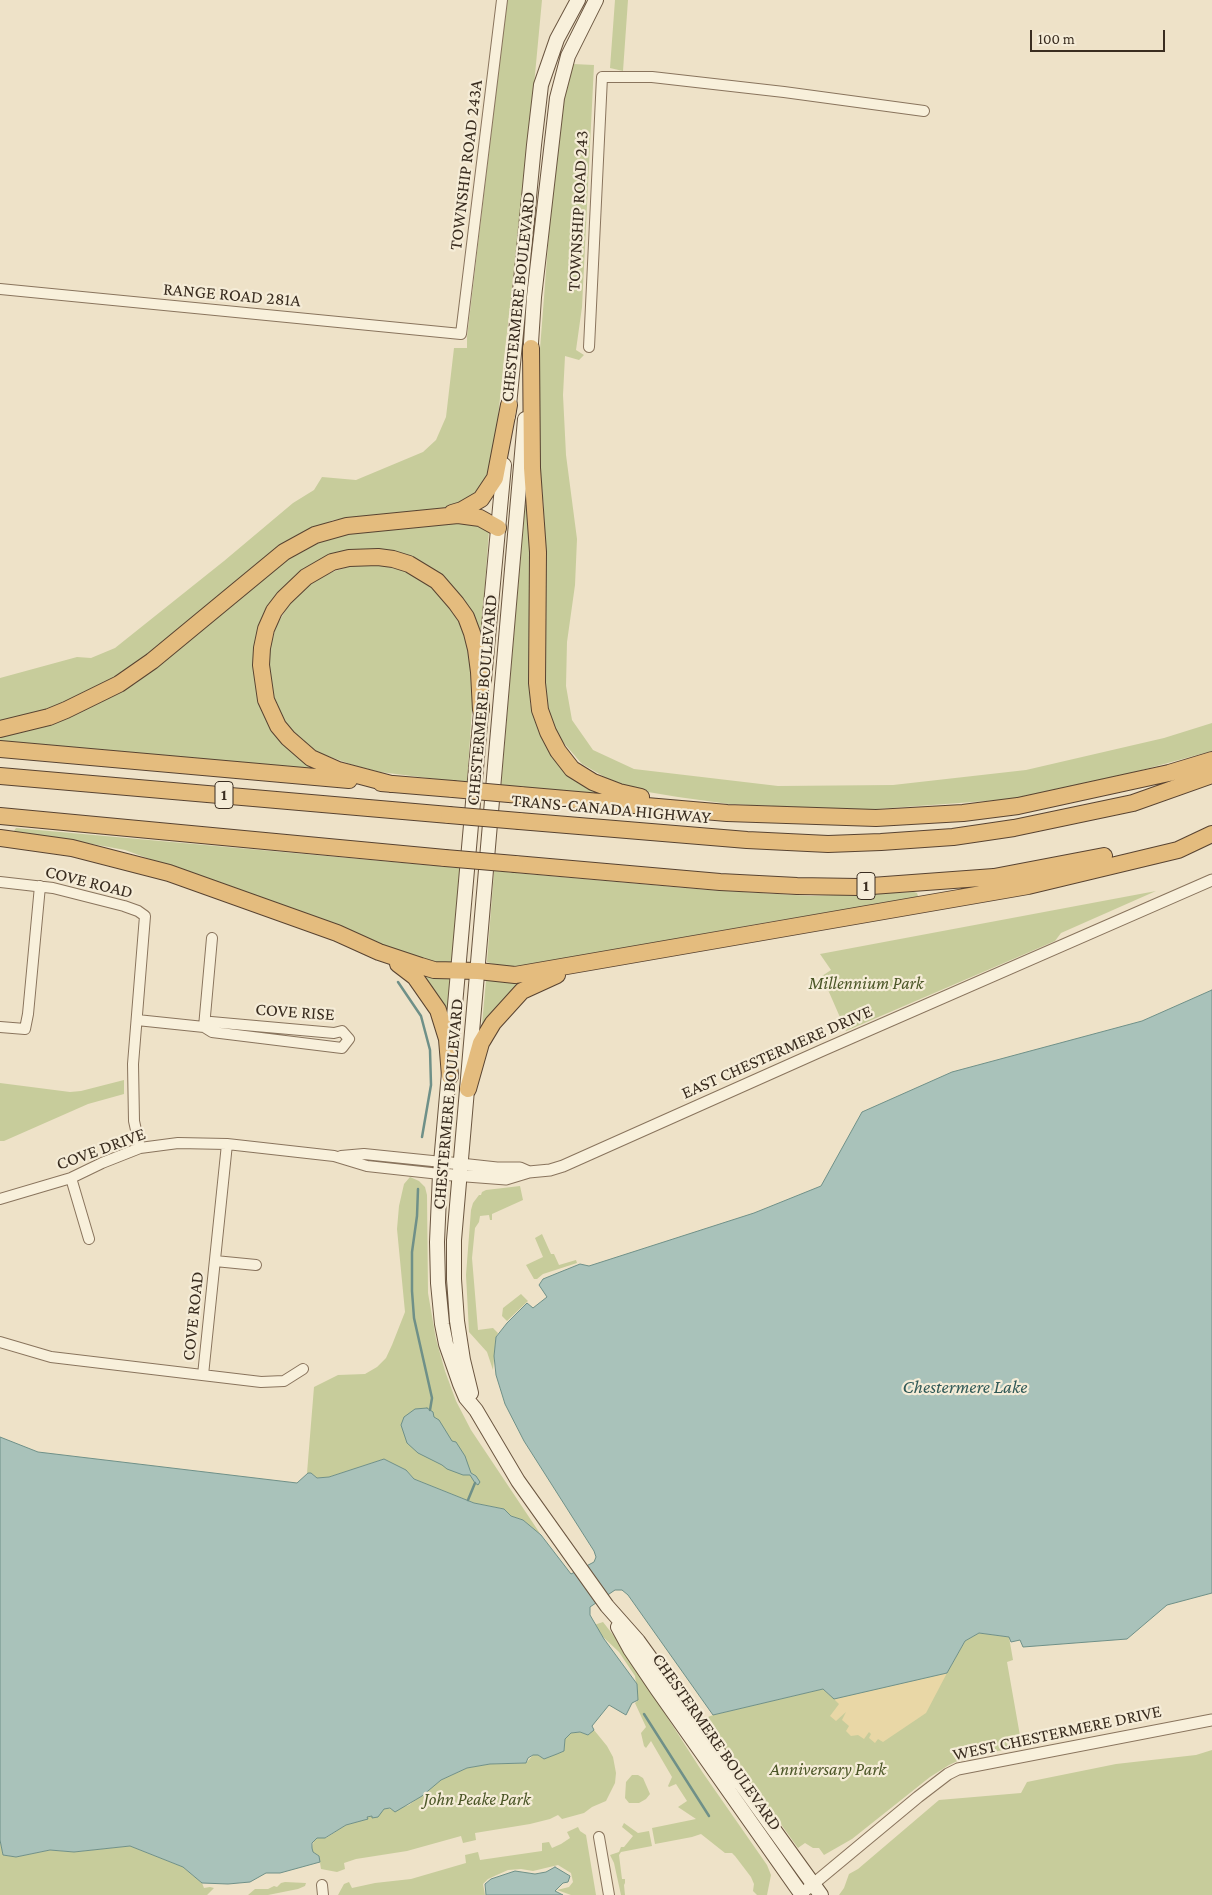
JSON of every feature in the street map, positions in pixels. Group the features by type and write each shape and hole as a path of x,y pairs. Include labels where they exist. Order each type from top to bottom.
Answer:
{"highway":[{"path":"531,348 532,468 538,552 536,683 540,710 548,732 558,751 572,769 593,782 619,792 727,813"},
{"path":"438,517 472,505 489,490 495,478 509,406"},
{"path":"0,729 57,714 119,684 152,660 271,562 299,542 315,535 347,526 468,515 480,518 498,528"},
{"path":"391,784 338,770 311,758 288,738 278,726 271,713 262,682 262,648 266,629 274,611 301,581 332,562 349,558 378,557 409,564 437,581 466,617 472,633 478,664 481,710"},
{"path":"0,748 727,813 876,818 963,813 1018,806 1169,773 1212,760"},
{"name":"TRANS-CANADA HIGHWAY","path":"0,776 748,840 828,844 953,837 1014,828 1133,803 1212,775"},
{"name":"1","path":"0,816 720,882 858,887 994,877 1052,868 1148,847 1212,827"},
{"path":"0,838 72,848 169,873 336,933 379,952 434,970 478,971 515,975 1028,886 1178,850 1212,834"},
{"path":"379,952 415,977 432,999 438,1010 447,1039 450,1076"},
{"path":"468,1089 481,1044 493,1023 522,991 582,964"}],"main road":[{"name":"CHESTERMERE BOULEVARD","path":"578,0 557,39 542,85 534,145 481,710 460,971 441,1168 437,1264 442,1324 446,1344 466,1398 476,1410 514,1474 607,1606 638,1641 817,1889"},
{"name":"CHESTERMERE BOULEVARD","path":"476,1410 463,1360 454,1292 454,1240 534,297 557,98 568,56 596,0"},
{"path":"497,748 496,691 504,555 498,528"},
{"name":"CHESTERMERE BOULEVARD","path":"607,1606 630,1649 800,1895"}],"street":[{"name":"TOWNSHIP ROAD 243A","path":"461,334 502,0"},
{"name":"TOWNSHIP ROAD 243","path":"589,347 602,77 652,77 784,92 924,112"},
{"name":"RANGE ROAD 281A","path":"0,289 461,334"},
{"name":"EAST CHESTERMERE DRIVE","path":"441,1168 506,1179 529,1172 550,1170 563,1166 1212,880"},
{"name":"COVE ROAD","path":"0,882 53,888 124,906 138,911 145,916 132,1098 134,1121 140,1148"},
{"path":"0,1027 25,1029 40,886"},
{"path":"204,1026 212,938"},
{"name":"COVE RISE","path":"137,1020 204,1026 212,1032 342,1048 349,1039 342,1031 334,1033 211,1022 204,1026"},
{"name":"COVE DRIVE","path":"0,1199 71,1178 140,1148 178,1143 227,1144 334,1156 367,1166 441,1168"},
{"name":"COVE ROAD","path":"0,1342 51,1358 203,1375 227,1144"},
{"path":"71,1178 89,1239"},
{"path":"215,1261 256,1264"},
{"path":"203,1375 261,1382 284,1380 303,1369"},
{"name":"WEST CHESTERMERE DRIVE","path":"800,1895 817,1889 918,1797 948,1774 958,1769 1212,1720"},
{"path":"599,1837 609,1895"}],"green space":[{"path":"507,0 542,0 526,170 495,448 492,467 484,486 471,499 452,507 333,520 287,541 153,651 118,676 74,699 21,719 0,722 0,678 77,657 91,658 115,648 293,503 314,490 322,477 356,480 423,452 436,440 446,417 454,348 467,348"},
{"path":"615,0 628,0 623,71 610,68"},
{"path":"573,64 594,65 582,307 576,350 584,355 579,360 565,356 563,395 566,455 577,539 575,585 567,642 566,686 572,720 593,750 634,769 778,786 893,785 1026,770 1164,738 1212,723 1212,751 1120,776 1014,799 863,810 729,804 678,797 624,788 582,764 556,734 543,694 546,585 544,510 539,451 540,349 553,180 562,109"},
{"path":"525,505 530,505 533,563 529,647 530,703 550,754 572,779 585,785 595,793 501,786"},
{"path":"452,522 478,522 489,530 482,626 478,633 405,558 312,566 254,657 255,683 268,722 313,772 0,743 0,735 96,704 136,683 289,556 314,543 341,534"},
{"path":"375,564 405,571 424,580 444,598 458,618 468,644 472,665 473,694 467,783 380,772 319,753 297,737 282,717 273,695 269,671 269,653 276,626 292,600 308,583 335,571 355,565"},
{"path":"16,828 460,868 452,963 441,965 409,956 358,935 125,850 70,840 17,834 14,831"},
{"path":"494,871 709,890 811,896 914,892 918,896 508,969 487,962"},
{"name":"Millennium Park","path":"1156,891 1061,933 1055,941 846,1031 822,976 831,970 820,954"},
{"path":"421,975 450,977 447,1017"},
{"path":"525,980 482,1024 486,981"},
{"path":"124,1080 124,1094 88,1104 4,1141 0,1141 0,1083 70,1092"},
{"path":"410,1177 419,1181 425,1187 427,1195 428,1293 436,1339 445,1371 456,1401 471,1430 541,1535 523,1520 511,1516 504,1509 474,1503 414,1479 406,1470 384,1459 329,1477 317,1478 311,1473 307,1473 314,1387 338,1375 365,1374 377,1367 386,1358 405,1312 397,1229 399,1206 404,1184"},
{"path":"520,1186 523,1200 492,1214 492,1220 490,1220 489,1215 480,1216 475,1228 472,1258 478,1330 493,1328 498,1333 493,1370 487,1352 469,1332 466,1275 471,1210 473,1203 479,1195 486,1190"},
{"path":"542,1234 551,1254 554,1254 559,1265 576,1260 577,1263 543,1274 534,1279 526,1265 543,1257 535,1238"},
{"path":"521,1294 528,1301 507,1321 502,1316 503,1308"},
{"path":"603,1622 621,1645 703,1773 767,1865 771,1875 767,1895 757,1895 753,1891 754,1884 751,1877 732,1853 725,1853 701,1834 655,1844 652,1828 696,1819 678,1807 687,1801 676,1784 668,1786 672,1777 651,1741 646,1748 644,1746 641,1733 646,1727 635,1703 638,1700 635,1676 619,1652 602,1636 594,1625"},
{"name":"Anniversary Park","path":"979,1633 1009,1637 1013,1660 1007,1662 1022,1747 968,1756 949,1765 930,1777 852,1839 824,1855 819,1848 813,1848 805,1843 798,1848 755,1788 742,1775 710,1733 703,1719 823,1689 834,1699 947,1673 965,1641"},
{"name":"John Peake Park","path":"594,1730 613,1757 616,1773 615,1783 606,1801 584,1813 562,1819 558,1815 530,1824 475,1833 476,1840 463,1843 461,1836 407,1851 356,1859 344,1863 345,1869 337,1872 321,1869 319,1856 313,1852 312,1848 314,1840 317,1838 326,1838 346,1825 367,1819 367,1817 372,1816 372,1818 384,1809 393,1810 409,1805 441,1780 467,1768 490,1764 526,1763 533,1755 538,1755 544,1759 564,1751 565,1738 571,1733 580,1732 588,1735"},
{"path":"1212,1750 1212,1895 839,1895 844,1888 849,1874 858,1869 939,1800 1021,1793 1027,1782 1116,1764 1196,1755"},
{"path":"632,1775 638,1775 643,1778 650,1794 639,1803 629,1803 625,1798 626,1782"},
{"path":"624,1823 638,1833 649,1831 652,1846 621,1852 619,1855 622,1879 625,1879 625,1895 621,1895 614,1863 610,1855 619,1852 621,1847 624,1847 633,1836 622,1827"},
{"path":"578,1827 586,1835 596,1895 571,1895 557,1890 569,1887 573,1882 571,1873 558,1865 533,1871 521,1869 508,1870 488,1879 483,1884 485,1895 338,1895 344,1884 349,1882 352,1888 411,1879 466,1863 465,1855 478,1852 480,1860 542,1851 542,1843 549,1842 552,1848 561,1844 570,1838 567,1832"},
{"path":"0,1840 3,1855 16,1857 50,1850 74,1852 130,1846 183,1867 202,1883 204,1888 214,1888 207,1895 0,1895"},
{"path":"285,1882 306,1883 305,1886 298,1889 268,1895 248,1895 255,1889 277,1887"}],"sand":[{"path":"947,1673 926,1713 883,1742 878,1739 875,1743 869,1738 871,1734 869,1732 864,1739 858,1735 851,1736 846,1731 849,1726 842,1720 846,1712 836,1721 830,1716 839,1704 834,1699"}],"water":[{"name":"Chestermere Lake","path":"1212,990 1212,1593 1167,1605 1127,1639 1023,1647 1020,1640 1011,1642 1009,1637 979,1633 965,1641 947,1673 834,1699 823,1689 713,1715 628,1595 622,1590 615,1590 590,1607 590,1615 604,1639 637,1684 638,1700 632,1703 626,1715 609,1705 592,1726 594,1730 588,1735 580,1732 571,1733 565,1739 564,1751 544,1759 538,1755 533,1755 528,1758 526,1763 490,1764 467,1768 441,1780 422,1796 395,1812 390,1808 384,1809 378,1817 367,1817 368,1819 346,1825 325,1838 317,1838 312,1843 312,1848 313,1852 319,1856 320,1862 280,1873 266,1873 250,1882 228,1884 202,1883 183,1867 130,1846 74,1852 50,1850 16,1857 3,1855 0,1840 0,1437 38,1452 297,1483 308,1473 317,1478 329,1477 384,1459 406,1470 414,1479 474,1503 504,1509 511,1516 523,1520 541,1535 571,1574 594,1562 596,1557 594,1551 524,1441 505,1404 496,1375 494,1356 496,1337 507,1323 527,1303 533,1308 547,1297 539,1285 543,1279 580,1264 589,1266 754,1213 821,1186 862,1112 952,1072 1142,1021"},
{"path":"427,1408 433,1412 434,1417 439,1420 452,1441 456,1442 465,1456 471,1473 480,1482 478,1485 470,1475 463,1475 447,1469 418,1453 407,1443 401,1425 404,1417 415,1409"},
{"path":"555,1867 570,1876 568,1882 563,1883 555,1891 563,1895 486,1895 485,1884 491,1879 515,1871 535,1874 546,1872"}],"waterway":[{"path":"398,982 421,1016 430,1050 431,1085 422,1137"},
{"path":"418,1189 417,1216 412,1252 412,1291 414,1318 432,1398 430,1410"},
{"path":"468,1500 475,1483"},
{"path":"644,1714 709,1816"}]}
